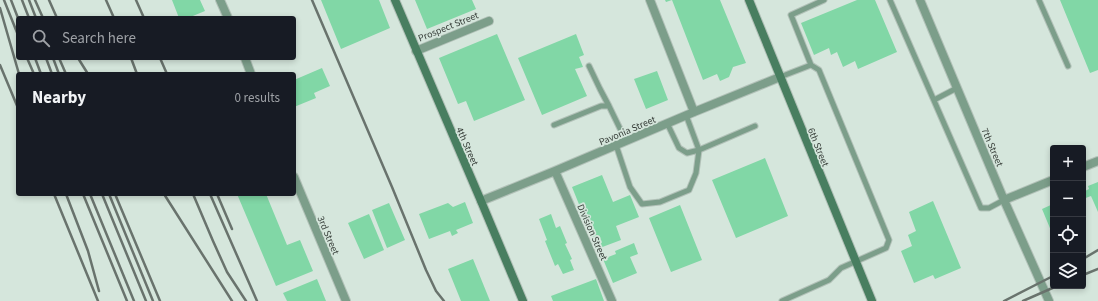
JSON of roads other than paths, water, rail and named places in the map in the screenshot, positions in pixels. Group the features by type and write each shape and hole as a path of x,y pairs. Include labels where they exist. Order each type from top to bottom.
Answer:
{"main road":[{"name":"4th Street","path":"395,0 523,301"},
{"name":"6th Street","path":"749,0 872,301"}],"street":[{"path":"220,0 227,16"},
{"path":"650,0 694,112"},
{"name":"7th Street","path":"920,0 1004,200 1049,301"},
{"name":"Prospect Street","path":"416,51 489,21"},
{"path":"245,60 250,72"},
{"name":"Pavonia Street","path":"481,200 556,171 686,115 780,77"},
{"path":"1086,166 1098,161"},
{"name":"Division Street","path":"556,171 612,301"},
{"path":"1004,200 1051,181"},
{"name":"3rd Street","path":"296,182 346,301"}],"lane":[{"path":"782,301 829,280 841,268 886,248 889,240 819,70 811,65 791,16 824,0"},
{"path":"890,0 981,208 989,208 1004,200"},
{"path":"1040,0 1068,66"},
{"path":"780,77 811,65"},
{"path":"589,66 626,141"},
{"path":"934,100 957,88"},
{"path":"554,125 601,106 609,106"},
{"path":"616,145 630,186 642,204 660,202 689,190 696,173 698,150 686,115"},
{"path":"667,123 679,148 687,153 698,150 755,126"}],"railway":[{"path":"4,0 16,30"},
{"path":"11,0 17,16"},
{"path":"22,0 28,16"},
{"path":"29,0 35,16"},
{"path":"35,0 42,16"},
{"path":"49,0 56,16"},
{"path":"106,0 113,16"},
{"path":"136,0 143,16"},
{"path":"312,0 426,270 436,291 444,301"},
{"path":"0,8 18,72"},
{"path":"28,60 33,72"},
{"path":"36,60 40,72"},
{"path":"47,60 51,72"},
{"path":"54,60 58,72"},
{"path":"60,60 65,72"},
{"path":"79,60 87,72"},
{"path":"132,60 136,72"},
{"path":"161,60 166,72"},
{"path":"0,65 16,103"},
{"path":"55,196 98,301"},
{"path":"67,196 88,251 99,291"},
{"path":"84,196 127,301"},
{"path":"91,196 134,301"},
{"path":"103,196 146,301"},
{"path":"110,196 153,301"},
{"path":"116,196 160,301"},
{"path":"165,196 232,301"},
{"path":"194,196 227,272 246,301"},
{"path":"211,196 257,301"},
{"path":"218,196 232,229"},
{"path":"1086,257 1098,250"},
{"path":"1086,274 1098,269"},
{"path":"1004,301 1050,278"},
{"path":"1023,301 1050,289"}]}
